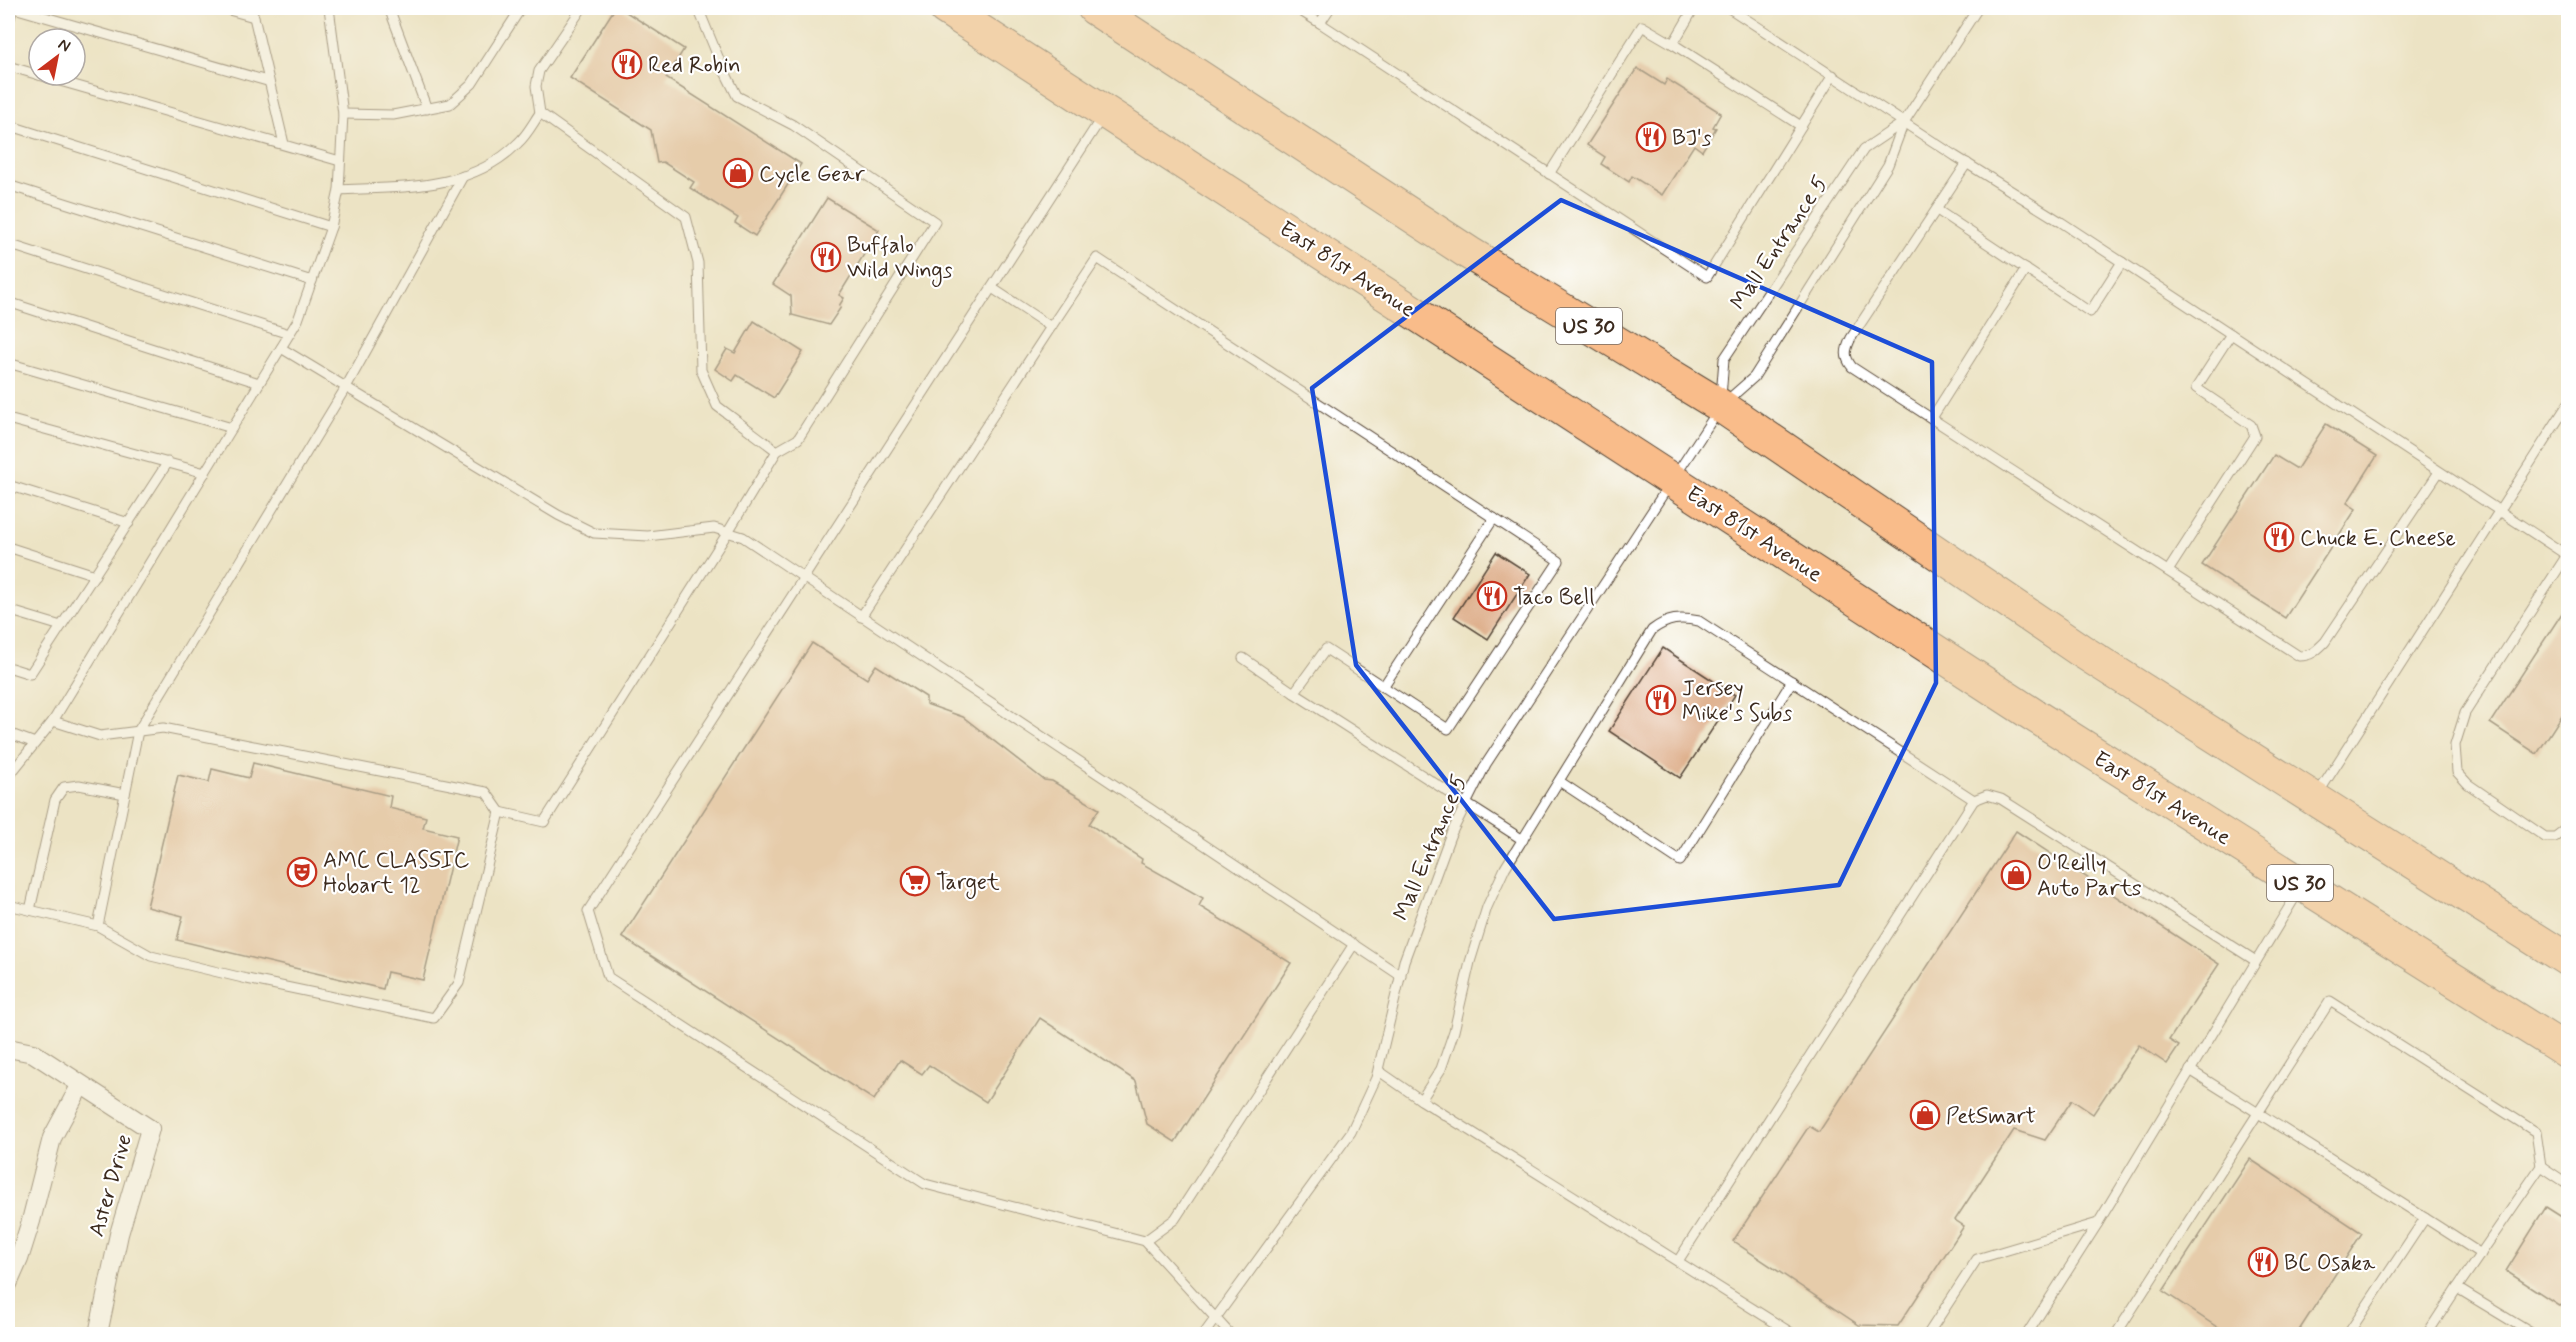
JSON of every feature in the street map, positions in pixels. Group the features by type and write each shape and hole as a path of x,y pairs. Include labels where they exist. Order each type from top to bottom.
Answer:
{"highway":[{"name":"East 81st Avenue","path":"945,8 1673,479 2022,708 2568,1052"},
{"name":"US 30","path":"1094,8 1469,253 1721,406 2070,644 2568,960"}],"street":[{"path":"8,1048 33,1053 80,1086 52,1138 31,1221 8,1284"},
{"name":"Aster Drive","path":"80,1086 150,1129 119,1234 98,1335"}],"lane":[{"path":"8,25 14,8 267,81"},
{"path":"222,8 254,17"},
{"path":"249,8 254,17 267,81 284,144"},
{"path":"8,777 53,722 298,320 331,227 339,190 343,114 329,8"},
{"path":"389,8 427,109"},
{"path":"343,114 393,116 450,104 472,84 521,8"},
{"path":"339,190 433,184 483,170 519,143 540,113 536,86 538,71 582,8"},
{"path":"53,722 100,736 163,728 486,792 500,812 544,822 777,451 798,439 935,222 793,125 737,96 698,8"},
{"path":"1296,8 1707,277 1833,75"},
{"path":"1320,23 1330,8"},
{"path":"1673,44 1694,8"},
{"path":"1729,8 1967,164 2122,262 2499,512 2568,555 2464,713 2455,745 2457,772 2468,783 2545,837 2554,837 2568,827"},
{"name":"Mall Entrance 5","path":"1204,1335 1351,1132 1378,1071 1401,976 1450,837 1486,764 1721,406 1754,377 1888,165 1904,122 1978,8"},
{"path":"1550,174 1642,26 1801,126"},
{"path":"8,66 27,72"},
{"path":"82,87 340,161"},
{"path":"1106,112 588,911 608,977 925,1184 1145,1241 1230,1335"},
{"path":"540,113 686,217 698,263 700,370 717,406 777,451"},
{"name":"Mall Entrance 5","path":"1721,406 1724,359 1864,149 1904,122"},
{"path":"8,125 331,227"},
{"path":"1967,164 1846,348 1846,359 1852,367 2299,656 2307,656 2325,642 2439,472"},
{"path":"98,926 138,731 346,387 464,176"},
{"path":"8,185 312,281"},
{"path":"1937,210 2090,312 2122,262"},
{"path":"8,244 289,334"},
{"path":"861,617 1097,258 1558,561 1448,729 1326,649 1294,693"},
{"path":"1932,418 2026,269"},
{"path":"992,288 1051,327"},
{"path":"8,302 259,383"},
{"path":"2168,571 2255,436 2252,424 2196,388 2231,334"},
{"path":"281,348 558,515 594,533 648,536 714,528 743,537 1401,976"},
{"path":"8,363 232,428"},
{"path":"2315,799 2568,404"},
{"path":"8,419 205,472"},
{"path":"8,667 30,674 168,462"},
{"path":"8,485 129,523"},
{"path":"1383,687 1494,518"},
{"path":"8,547 95,575"},
{"path":"8,610 61,626"},
{"path":"1421,1100 1440,1070 1454,1031 1470,962 1487,907 1505,868 1652,630 1666,620 1686,618 1699,621 1974,800"},
{"path":"1243,658 1523,840"},
{"path":"1559,781 1680,861 1791,681"},
{"path":"8,733 35,743"},
{"path":"30,910 55,800 64,786 79,785 125,794"},
{"path":"1678,1261 1974,800 1987,795 2001,799 2256,961"},
{"path":"8,905 98,926 151,956 247,979 434,1018 459,982 500,812"},
{"path":"2026,1335 2098,1223 2302,885"},
{"path":"1145,1241 1175,1219 1354,944"},
{"path":"2116,1335 2330,1001 2535,1132 2541,1166 2427,1335"},
{"path":"2190,1070 2481,1254"},
{"path":"1378,1071 1793,1335"},
{"path":"2541,1166 2568,1184"},
{"path":"2348,1335 2425,1218"},
{"path":"1928,1335 1977,1259 2098,1223"},
{"path":"2457,1288 2534,1335"}],"highlighted area":[{"path":"1561,200 1932,362 1936,683 1839,885 1554,919 1356,665 1312,388"}],"building":[{"path":"615,8 620,8 684,49 666,78 801,164 755,236 735,223 738,218 690,188 694,182 663,162 657,163 651,130 570,78"},
{"name":"BJ's","path":"1637,68 1664,85 1667,79 1721,113 1713,127 1716,128 1702,151 1694,145 1662,195 1632,176 1629,182 1601,164 1605,157 1587,145"},
{"name":"Buffalo Wild Wings","path":"827,198 879,230 839,295 844,298 839,306 841,307 829,325 792,315 791,296 773,284"},
{"path":"754,321 803,352 774,398 737,375 733,381 715,369 727,349 735,353"},
{"name":"Chuck E. Cheese","path":"2326,424 2377,456 2347,503 2356,509 2285,618 2202,565 2274,455 2297,469"},
{"name":"Taco Bell","path":"1496,552 1530,574 1488,639 1454,617"},
{"path":"2568,604 2568,706 2537,754 2490,723"},
{"name":"Target","path":"812,643 867,679 876,665 926,697 926,704 963,717 1044,780 1052,781 1099,809 1089,824 1142,859 1141,863 1203,898 1199,906 1291,963 1175,1142 1147,1124 1136,1081 1040,1018 986,1102 929,1065 922,1074 900,1060 874,1100 622,937"},
{"path":"1663,648 1735,695 1680,778 1609,731"},
{"name":"AMC CLASSIC Hobart 12","path":"253,763 391,796 389,808 426,817 423,828 457,836 423,980 387,972 383,989 177,940 183,916 147,907 178,775 209,782 212,769 249,778"},
{"path":"2016,831 2219,964 2169,1040 2179,1046 2167,1064 2139,1045 2093,1114 2072,1100 2045,1140 2014,1130 1955,1220 1964,1226 1898,1326 1859,1325 1733,1241 1809,1126 1819,1132"},
{"name":"BC Osaka","path":"2250,1159 2362,1233 2296,1335 2229,1335 2163,1291"},
{"path":"2546,1207 2568,1221 2568,1311 2506,1271"}],"place":[{"name":"Red Robin","path":"627,64"},
{"name":"BJ's","path":"1651,137"},
{"name":"Cycle Gear","path":"738,173"},
{"name":"Buffalo Wild Wings","path":"826,257"},
{"name":"Chuck E. Cheese","path":"2279,537"},
{"name":"Taco Bell","path":"1492,596"},
{"name":"Jersey Mike's Subs","path":"1661,700"},
{"name":"AMC CLASSIC Hobart 12","path":"302,872"},
{"name":"O'Reilly Auto Parts","path":"2016,875"},
{"name":"Target","path":"915,881"},
{"name":"PetSmart","path":"1925,1115"},
{"name":"BC Osaka","path":"2263,1262"}]}
